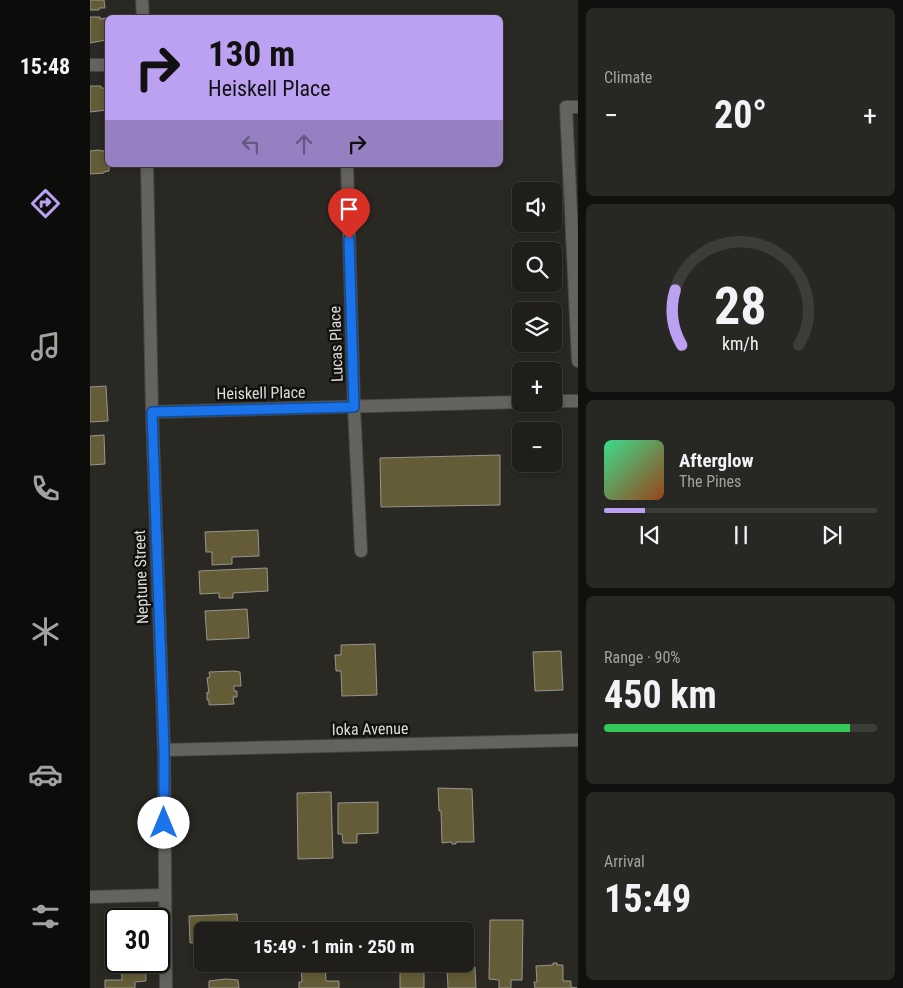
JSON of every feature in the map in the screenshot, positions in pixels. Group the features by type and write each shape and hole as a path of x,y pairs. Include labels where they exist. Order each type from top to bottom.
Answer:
{"street":[{"path":"142,0 143,15"},
{"path":"90,65 105,65"},
{"path":"578,107 566,107 578,361"},
{"name":"Neptune Street","path":"147,167 152,412 164,750 166,988"},
{"name":"Lucas Place","path":"347,167 360,551"},
{"path":"562,402 578,401"},
{"name":"Heiskell Place","path":"152,412 512,402"},
{"name":"Ioka Avenue","path":"164,750 578,740"},
{"path":"90,897 164,895"}],"building":[{"path":"90,0 104,0 105,8 90,10"},
{"path":"90,17 105,18 105,40 90,43"},
{"path":"90,86 105,88 105,110 90,112"},
{"path":"90,151 105,151 105,167 109,167 109,171 90,174"},
{"path":"106,386 108,421 90,422 90,387"},
{"path":"104,435 105,464 90,465 90,436"},
{"path":"500,455 500,505 381,507 380,458"},
{"path":"258,530 259,556 232,557 232,564 212,565 212,552 206,552 205,532"},
{"path":"267,568 268,591 233,593 233,598 219,598 219,593 200,594 199,571"},
{"path":"247,609 249,638 207,640 205,611"},
{"path":"375,644 377,695 342,696 341,671 336,671 335,655 341,655 341,645"},
{"path":"561,651 563,690 535,691 533,652"},
{"path":"209,672 240,672 241,686 234,686 234,691 237,691 237,697 233,697 234,704 209,705 209,700 207,700 207,692 209,693 207,678 210,677"},
{"path":"438,788 472,789 474,842 442,843"},
{"path":"331,792 333,858 298,859 297,793"},
{"path":"378,802 378,833 357,834 357,843 343,843 342,834 338,834 338,803"},
{"path":"237,914 237,922 194,922 194,943 190,943 189,916"},
{"path":"490,920 523,920 522,980 511,980 511,988 499,988 499,980 489,979"},
{"path":"553,963 563,965 563,981 571,981 571,987 577,988 535,988 534,982 537,982 536,966 553,965"},
{"path":"474,967 476,988 448,988 447,972 474,972"},
{"path":"301,972 325,972 326,981 339,981 339,988 299,988 299,982 302,982"},
{"path":"400,972 424,972 424,988 400,988"},
{"path":"122,973 146,973 146,981 135,982 135,988 105,988 105,980 122,980"},
{"path":"238,980 239,988 209,988 209,981"}],"route":[{"path":"164,823 164,750 152,412 354,407 349,239"}]}
